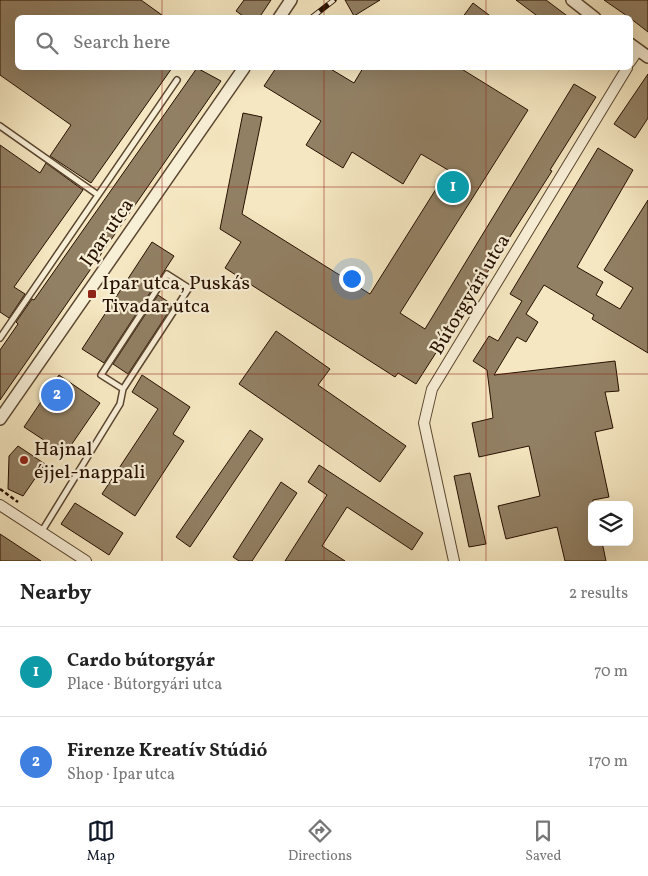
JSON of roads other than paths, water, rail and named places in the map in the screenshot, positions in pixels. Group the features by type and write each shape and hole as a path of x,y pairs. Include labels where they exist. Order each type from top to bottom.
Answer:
{"street":[{"path":"281,15 291,0"},
{"path":"572,0 591,15"},
{"path":"634,47 648,58"},
{"name":"Ipar utca","path":"0,419 243,70"},
{"name":"Bútorgyári utca","path":"454,561 424,423 432,389 626,70"},
{"path":"0,505 86,561"}],"lane":[{"path":"0,338 177,80"},
{"path":"0,126 98,195"},
{"path":"42,531 120,404 123,389 189,288 167,274 102,375 123,389"}],"railway":[{"path":"315,15 334,0"}],"place":[{"name":"Cardo bútorgyár","path":"453,187"},
{"name":"Ipar utca, Puskás Tivadar utca","path":"92,294"},
{"name":"Firenze Kreatív Stúdió","path":"57,395"},
{"name":"Hajnal éjjel-nappali","path":"24,460"}]}
